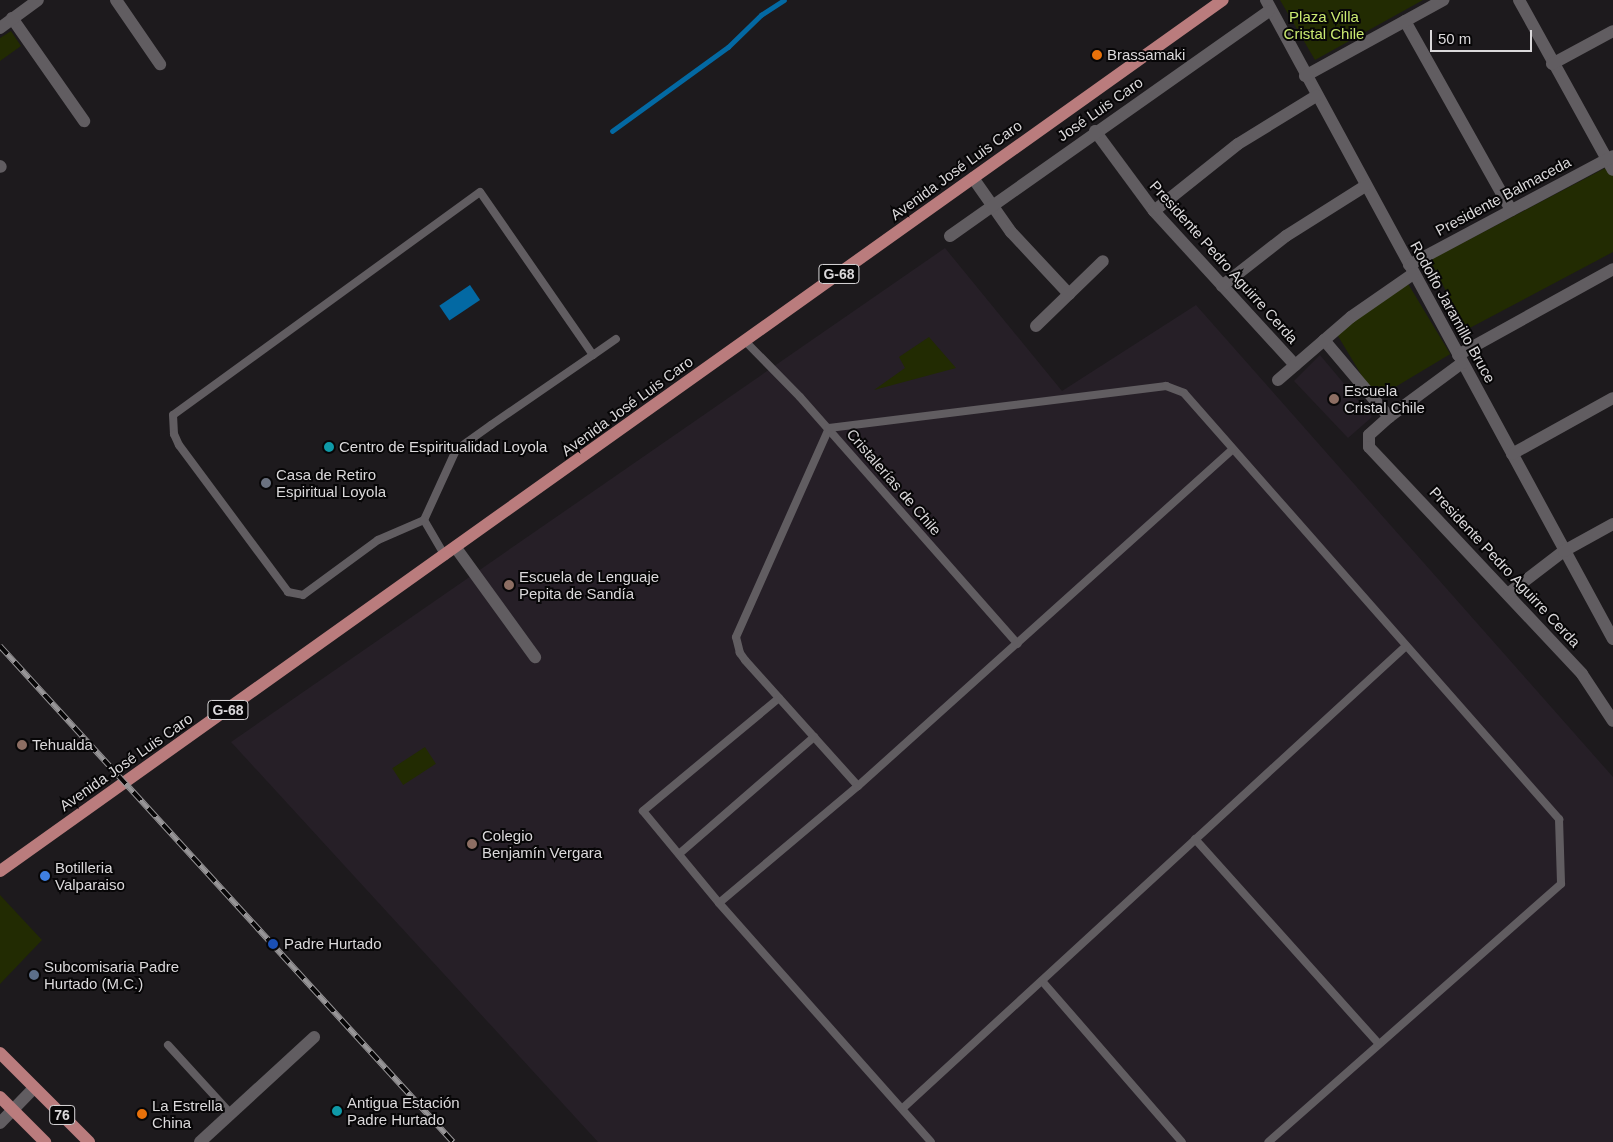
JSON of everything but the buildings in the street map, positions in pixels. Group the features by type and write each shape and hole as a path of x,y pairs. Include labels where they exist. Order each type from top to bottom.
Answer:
{"main road":[{"name":"Avenida José Luis Caro","path":"0,871 445,556 1223,0"},
{"name":"76","path":"0,1053 89,1142"},
{"name":"76","path":"0,1097 45,1142"}],"street":[{"path":"0,28 38,0"},
{"path":"116,0 160,64"},
{"path":"1305,76 1443,0"},
{"path":"1519,0 1552,64 1610,162"},
{"name":"Rodolfo Jaramillo Bruce","path":"1268,5 1613,639"},
{"name":"José Luis Caro","path":"950,236 1268,5"},
{"path":"12,18 84,121"},
{"path":"1405,21 1510,210"},
{"path":"1552,64 1613,31"},
{"path":"1154,211 1238,144 1316,96"},
{"name":"Presidente Pedro Aguirre Cerda","path":"1095,131 1154,211 1295,365"},
{"name":"Presidente Balmaceda","path":"1278,380 1411,269 1510,210 1610,162"},
{"path":"973,178 1011,232 1069,294"},
{"path":"1222,286 1286,236 1365,186"},
{"path":"1036,326 1103,260"},
{"path":"1389,416 1460,359 1613,269"},
{"name":"Presidente Pedro Aguirre Cerda","path":"1324,340 1389,416 1368,440 1372,450 1509,593 1582,674 1613,721"},
{"path":"1512,454 1613,398"},
{"path":"1509,593 1564,551 1613,524"},
{"path":"456,548 535,657"},
{"path":"200,1142 314,1037"},
{"path":"0,1123 34,1088"}],"lane":[{"path":"593,355 480,192 173,415 179,446 288,592 303,595 378,540 424,520 456,450 593,355 616,339"},
{"name":"Cristalerías de Chile","path":"745,341 829,428 1018,644"},
{"path":"858,786 740,653 736,636 829,428 1166,386 1184,393 1232,450 1559,819 1561,884 1268,1142"},
{"path":"719,902 858,786 1232,450"},
{"path":"424,520 445,556"},
{"path":"902,1108 1406,646"},
{"path":"779,698 644,811 719,902 931,1142"},
{"path":"679,854 814,738"},
{"path":"1195,839 1379,1044"},
{"path":"1042,980 1182,1142"},
{"path":"168,1045 231,1114"}],"shaded area":[{"path":"945,248 1062,391 1196,305 1613,777 1613,1142 598,1142 231,742"},
{"name":"Escuela Cristal Chile","path":"1320,355 1372,417 1348,438 1294,381"}],"green space":[{"name":"Plaza Villa Cristal Chile","path":"1280,0 1423,0 1315,60"},
{"path":"11,31 21,46 0,61 0,38"},
{"path":"1613,164 1613,252 1466,330 1430,260"},
{"path":"1407,282 1450,354 1376,399 1332,327"},
{"path":"929,337 956,368 874,390 905,368 899,357"},
{"path":"425,747 436,764 403,785 392,768"},
{"path":"0,895 42,940 0,984"}],"water":[{"path":"470,285 480,300 449,321 439,306"}],"waterway":[{"path":"612,131 728,47 761,15 784,0"}],"railway":[{"path":"0,646 453,1142"}],"place":[{"name":"Brassamaki","path":"1097,55"},
{"name":"Escuela Cristal Chile","path":"1334,399"},
{"name":"Centro de Espiritualidad Loyola","path":"329,447"},
{"name":"Casa de Retiro Espiritual Loyola","path":"266,483"},
{"name":"Escuela de Lenguaje Pepita de Sandía","path":"509,585"},
{"name":"Tehualda","path":"22,745"},
{"name":"Colegio Benjamín Vergara","path":"472,844"},
{"name":"Botilleria Valparaiso","path":"45,876"},
{"name":"Padre Hurtado","path":"273,944"},
{"name":"Subcomisaria Padre Hurtado (M.C.)","path":"34,975"},
{"name":"Antigua Estación Padre Hurtado","path":"337,1111"},
{"name":"La Estrella China","path":"142,1114"}]}
